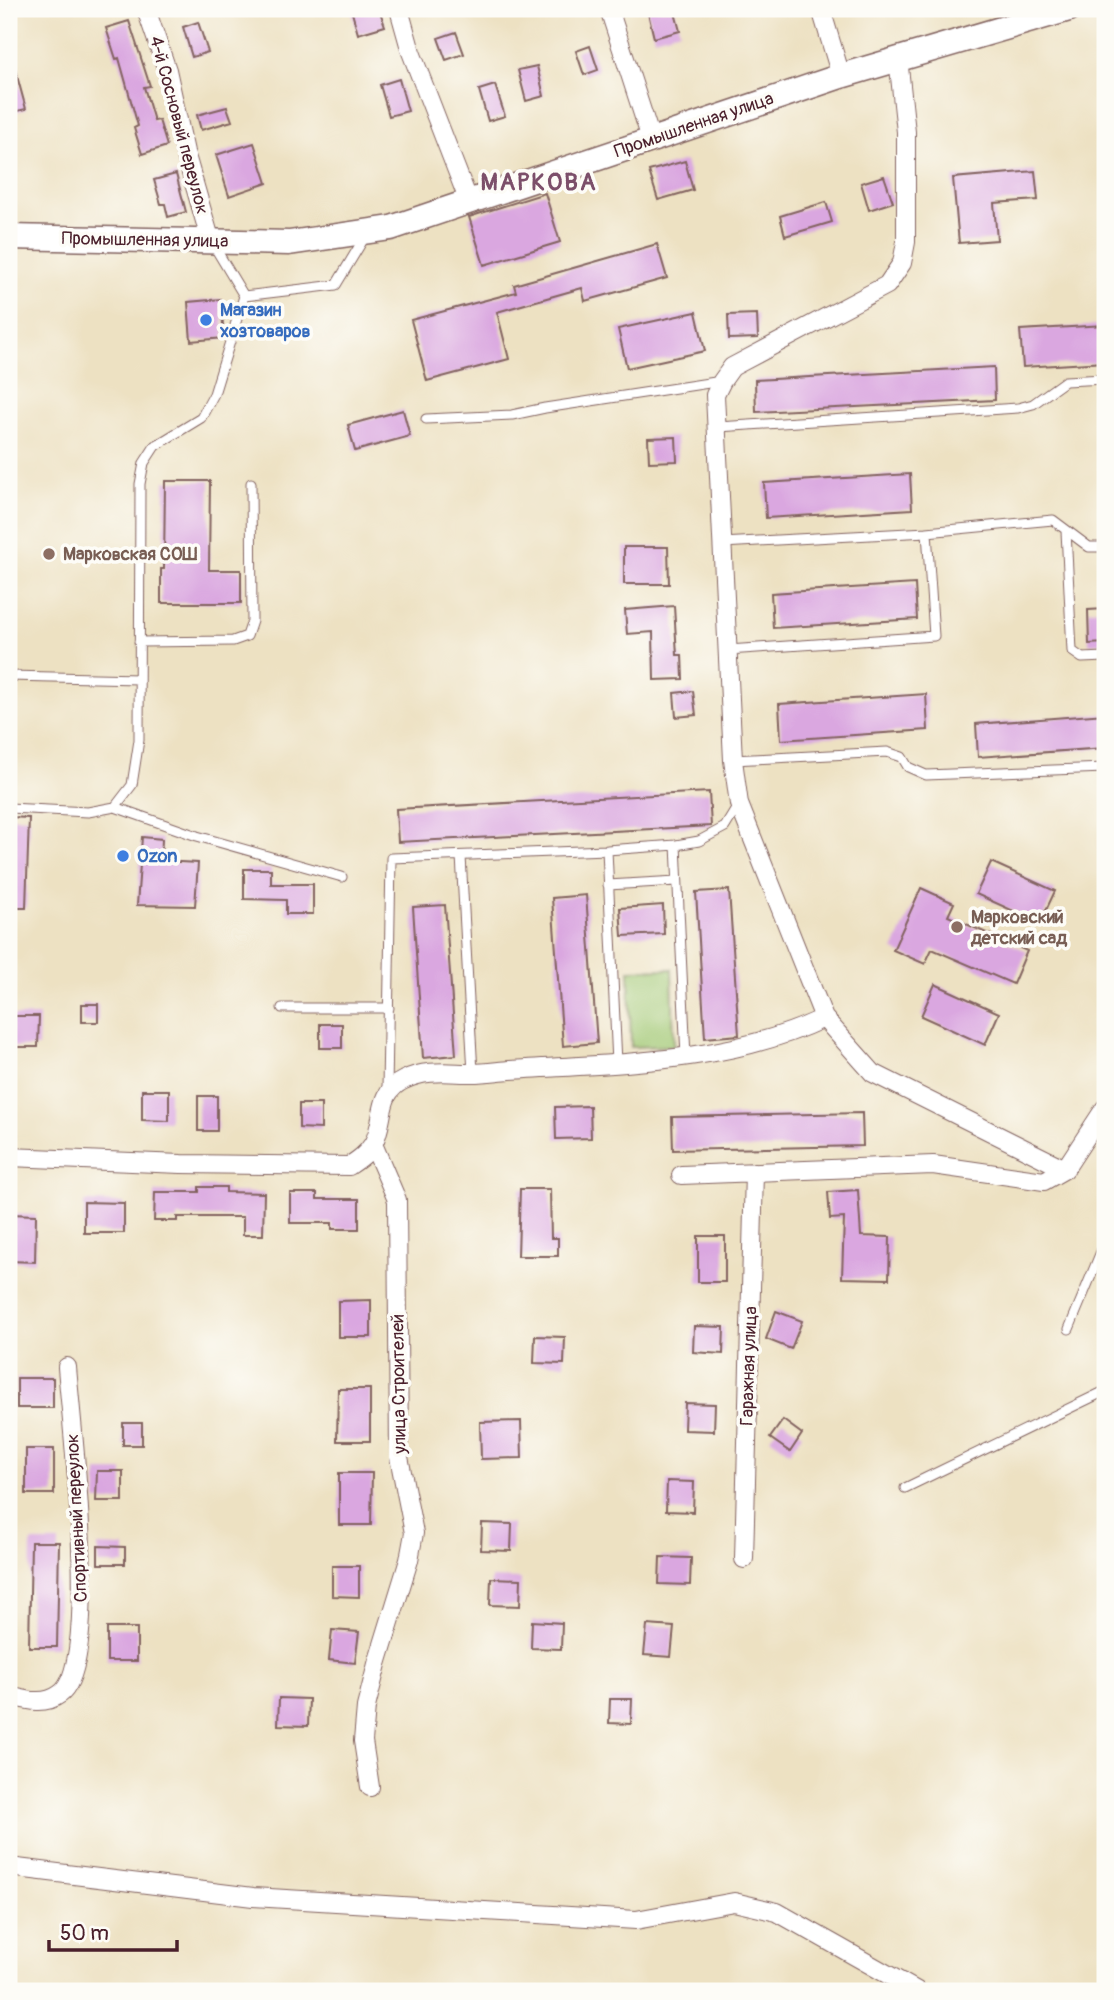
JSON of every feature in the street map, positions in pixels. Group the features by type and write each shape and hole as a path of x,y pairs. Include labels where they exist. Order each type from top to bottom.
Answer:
{"street":[{"name":"4-й Сосновый переулок","path":"146,9 167,70 185,152 211,242"},
{"path":"399,9 411,52 469,202"},
{"path":"609,9 651,139"},
{"path":"821,9 841,76"},
{"name":"Промышленная улица","path":"9,237 289,243 391,228 841,76 1044,13 1069,9"},
{"path":"898,58 906,132 906,242 902,263 887,285 732,367 715,395 733,760 739,804 824,1018 873,1073 1065,1169"},
{"path":"9,1157 181,1164 349,1166 360,1159 373,1144 387,1092 403,1080 428,1072 473,1073 686,1057 785,1035 824,1018"},
{"path":"681,1175 933,1165 1044,1181 1065,1169 1105,1108"},
{"name":"улица Строителей","path":"370,1787 363,1741 366,1707 409,1560 414,1533 399,1457 397,1200 373,1144"},
{"name":"Гаражная улица","path":"744,1559 754,1172"},
{"name":"Спортивный переулок","path":"9,1696 35,1703 61,1694 72,1677 78,1647 83,1605 67,1367"},
{"path":"9,1867 253,1897 636,1920 734,1902 776,1912 917,1991"}],"lane":[{"path":"244,296 336,285 367,233"},
{"path":"115,807 132,785 139,740 140,484 144,463 155,446 201,418 214,394 244,296 211,242"},
{"path":"718,427 1018,408 1033,404 1065,381 1105,379"},
{"path":"426,419 512,415 722,381"},
{"path":"139,642 233,641 247,636 252,621 251,483"},
{"path":"722,542 927,531 1053,520 1089,547 1105,547"},
{"path":"728,650 934,636 927,531"},
{"path":"1066,531 1072,651 1082,658 1105,657"},
{"path":"9,676 139,679"},
{"path":"733,760 887,752 902,757 908,767 926,775 1105,768"},
{"path":"387,1092 391,858 676,845 699,841 726,827 739,804"},
{"path":"9,808 88,812 115,807 197,836 342,877"},
{"path":"676,845 686,1057"},
{"path":"607,850 617,1063"},
{"path":"461,856 473,1073"},
{"path":"608,885 677,881"},
{"path":"282,1008 389,1008"},
{"path":"1069,1329 1105,1242"},
{"path":"905,1488 1105,1391"}],"green space":[{"path":"672,969 674,1046 631,1047 629,970"}],"building":[{"path":"351,9 379,9 385,26 358,34"},
{"path":"647,9 674,9 680,31 654,38"},
{"path":"129,21 150,86 144,87 154,121 159,120 167,146 142,154 134,128 138,126 119,58 116,59 106,28"},
{"path":"198,22 208,52 192,57 183,27"},
{"path":"456,32 464,54 446,60 438,38"},
{"path":"590,46 598,70 584,75 576,51"},
{"path":"13,61 26,109 9,113 9,62"},
{"path":"537,66 544,96 526,101 518,70"},
{"path":"399,79 408,111 389,116 380,85"},
{"path":"495,85 505,116 488,121 479,90"},
{"path":"227,107 232,121 201,130 197,115"},
{"path":"254,143 267,183 229,196 216,155"},
{"path":"685,161 693,190 658,200 649,171"},
{"path":"1035,171 1038,200 994,203 997,240 959,243 953,178"},
{"path":"176,174 186,212 168,217 154,180"},
{"path":"884,176 893,202 869,210 861,183"},
{"path":"545,193 560,242 484,265 469,217"},
{"path":"826,202 832,222 785,236 780,216"},
{"path":"657,244 667,278 585,301 582,288 497,312 509,359 427,381 411,320 516,292 514,285"},
{"name":"Магазин хозтоваров","path":"221,299 224,338 191,341 188,302"},
{"path":"696,312 705,351 627,368 618,329"},
{"path":"757,314 758,338 729,339 728,315"},
{"path":"1105,325 1105,362 1023,367 1020,330"},
{"path":"994,367 995,400 756,412 755,380"},
{"path":"403,410 410,436 355,451 348,425"},
{"path":"676,437 677,461 649,462 648,438"},
{"path":"910,474 912,509 766,518 764,483"},
{"path":"165,481 210,481 209,570 241,570 241,603 161,603"},
{"path":"624,547 668,547 669,584 624,584"},
{"path":"915,584 917,619 773,628 771,593"},
{"path":"674,606 677,655 682,655 683,679 654,680 653,632 627,634 625,610"},
{"path":"1105,609 1105,643 1089,644 1088,610"},
{"path":"693,691 696,715 676,717 674,693"},
{"path":"926,694 928,730 781,740 779,704"},
{"path":"1105,714 1105,748 978,757 976,724"},
{"path":"709,792 711,826 398,842 396,809"},
{"path":"9,817 29,818 26,908 9,908"},
{"path":"142,837 162,839 161,861 198,863 195,906 137,905"},
{"path":"991,862 1055,891 1040,923 976,894"},
{"path":"244,869 271,869 271,884 313,884 313,914 286,914 286,900 244,899"},
{"path":"921,888 954,903 948,916 1027,951 1013,984 932,949 925,964 893,950"},
{"path":"729,890 739,1035 705,1038 696,892"},
{"path":"586,895 597,1043 563,1046 552,898"},
{"path":"445,905 456,1055 423,1058 413,907"},
{"path":"663,905 664,934 622,936 620,908"},
{"path":"935,984 999,1013 985,1045 921,1016"},
{"path":"82,1004 98,1004 98,1022 82,1022"},
{"path":"12,1016 39,1016 38,1047 11,1047"},
{"path":"320,1024 342,1024 342,1048 320,1048"},
{"path":"142,1090 169,1090 169,1121 142,1120"},
{"path":"198,1096 217,1096 217,1131 198,1131"},
{"path":"299,1104 321,1104 321,1129 299,1128"},
{"path":"590,1106 591,1138 556,1139 555,1107"},
{"path":"862,1113 863,1146 673,1150 672,1117"},
{"path":"199,1187 226,1187 226,1192 264,1193 263,1235 243,1235 243,1217 177,1217 177,1221 154,1221 155,1192 199,1192"},
{"path":"520,1189 550,1189 551,1238 558,1238 558,1256 518,1256"},
{"path":"858,1190 861,1236 890,1237 889,1279 842,1278 844,1218 830,1219 828,1192"},
{"path":"290,1193 317,1193 317,1199 359,1199 359,1229 332,1229 332,1223 290,1223"},
{"path":"84,1202 124,1203 124,1233 84,1233"},
{"path":"9,1214 36,1215 35,1262 9,1261"},
{"path":"698,1236 725,1236 725,1282 698,1282"},
{"path":"371,1300 371,1337 338,1337 338,1301"},
{"path":"776,1311 802,1321 791,1349 766,1339"},
{"path":"694,1326 724,1327 723,1354 693,1352"},
{"path":"535,1336 565,1337 564,1364 534,1363"},
{"path":"17,1378 53,1378 53,1408 17,1408"},
{"path":"338,1389 370,1389 370,1441 337,1441"},
{"path":"685,1403 715,1404 714,1431 684,1430"},
{"path":"783,1420 802,1434 790,1452 770,1438"},
{"path":"521,1421 522,1458 481,1459 480,1422"},
{"path":"123,1423 142,1423 142,1445 123,1445"},
{"path":"26,1449 54,1449 54,1494 26,1494"},
{"path":"97,1471 123,1471 123,1501 96,1501"},
{"path":"339,1473 372,1473 371,1525 339,1525"},
{"path":"667,1481 694,1482 693,1512 666,1511"},
{"path":"482,1523 512,1524 511,1551 481,1550"},
{"path":"31,1542 59,1542 57,1647 29,1647"},
{"path":"98,1546 125,1547 125,1564 98,1564"},
{"path":"660,1557 691,1558 690,1585 659,1584"},
{"path":"332,1566 359,1566 359,1597 332,1596"},
{"path":"491,1578 521,1579 520,1606 490,1605"},
{"path":"532,1621 562,1623 561,1649 531,1648"},
{"path":"647,1625 674,1627 671,1657 644,1655"},
{"path":"107,1628 137,1628 137,1661 107,1661"},
{"path":"332,1630 359,1632 355,1663 329,1660"},
{"path":"279,1698 309,1699 308,1726 278,1725"},
{"path":"610,1699 632,1699 631,1724 609,1723"}],"place":[{"name":"Магазин хозтоваров","path":"206,320"},
{"name":"Марковская СОШ","path":"49,554"},
{"name":"Ozon","path":"123,856"},
{"name":"Марковский детский сад","path":"957,927"}],"district":[{"name":"МАРКОВА","path":"539,182"}]}
